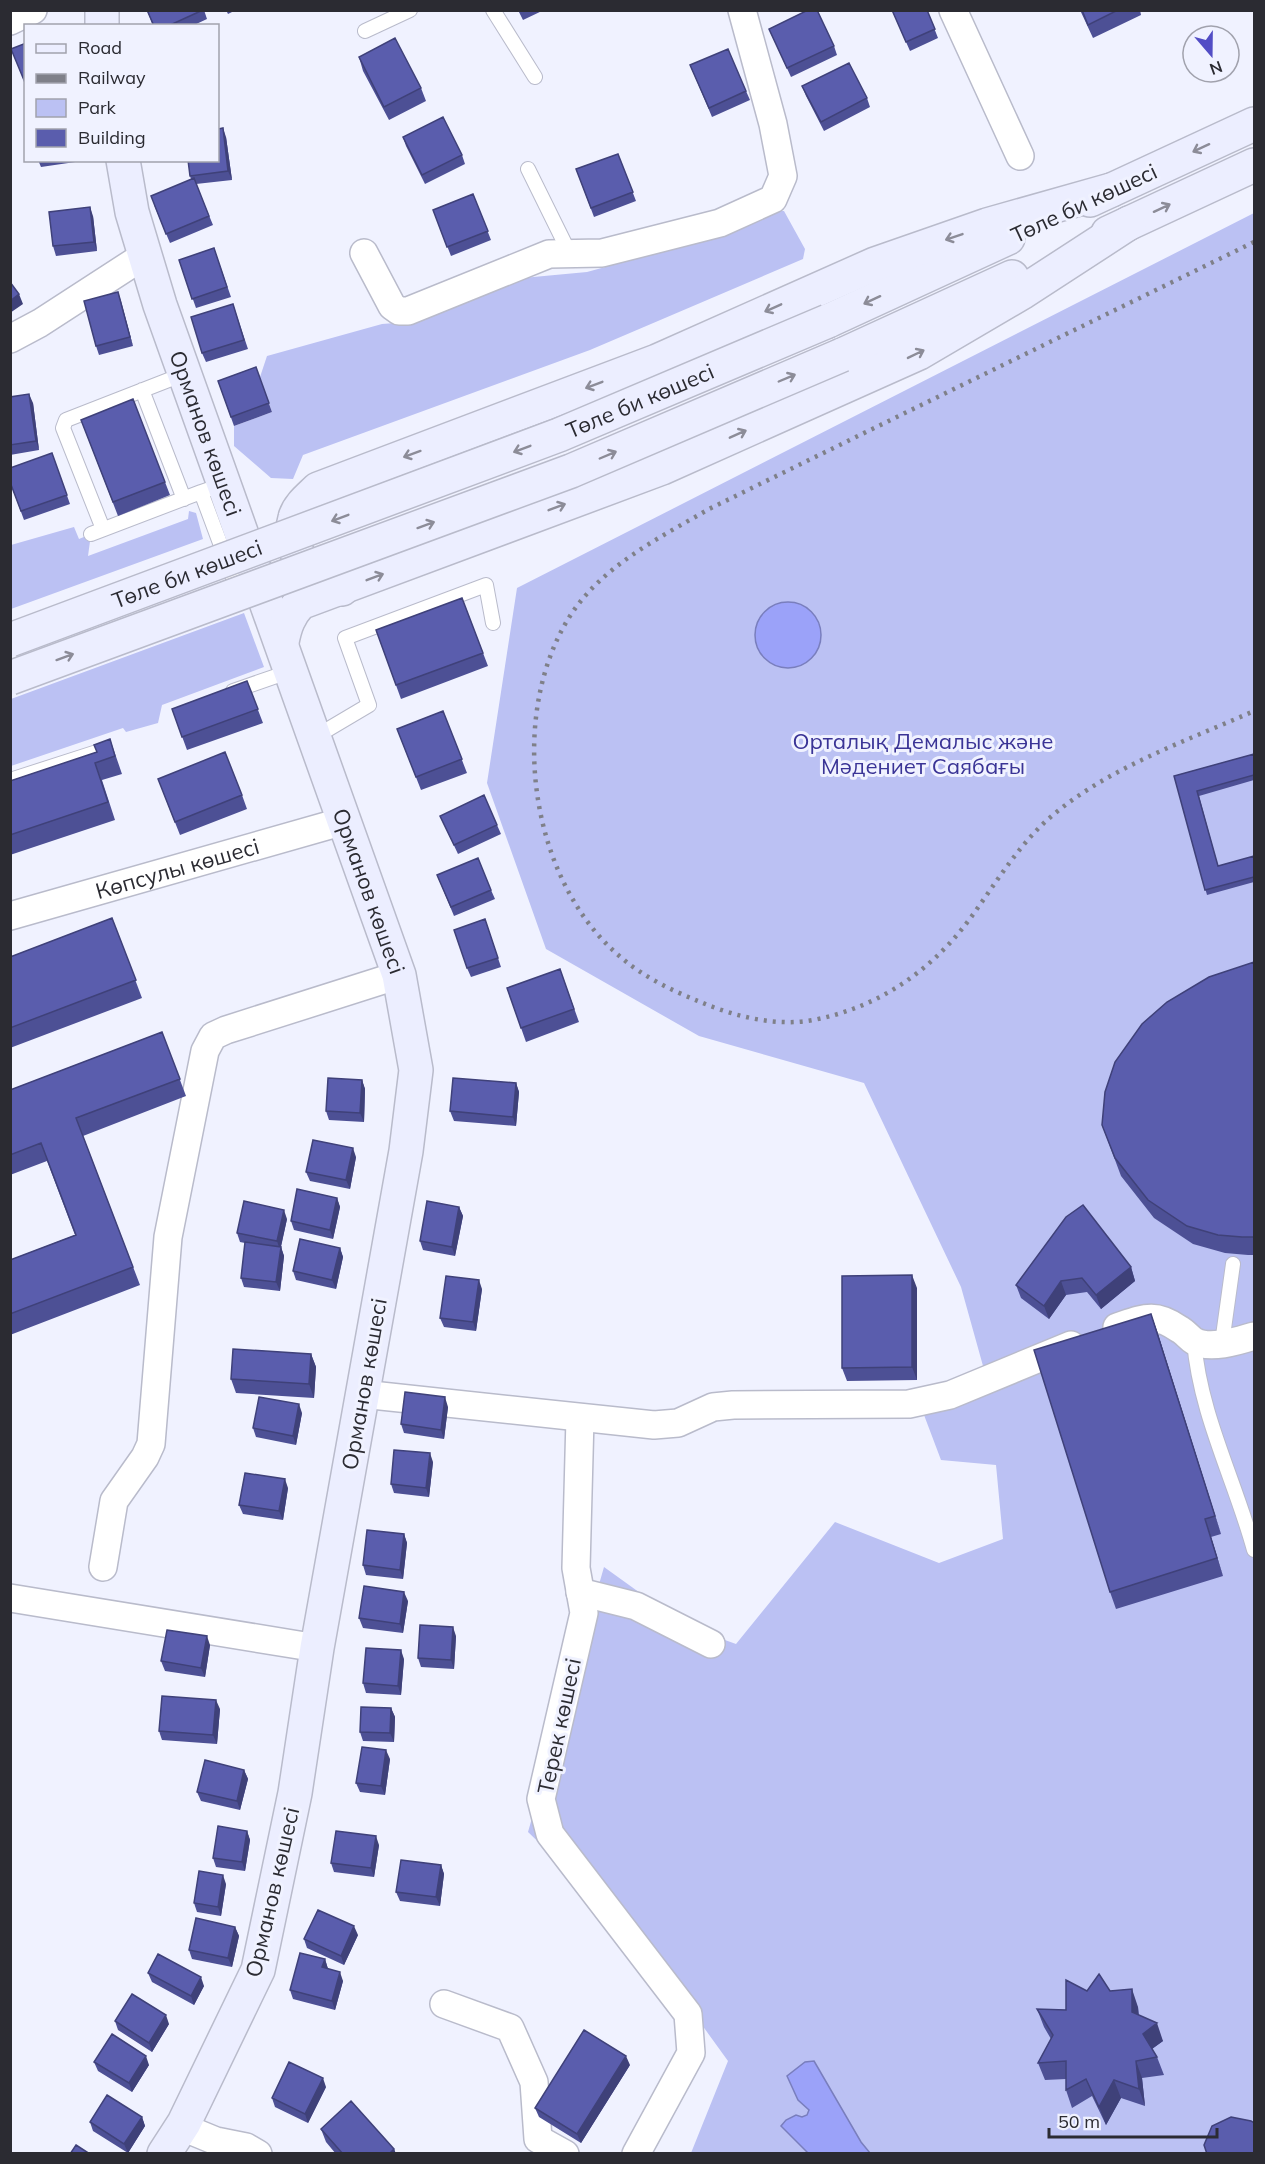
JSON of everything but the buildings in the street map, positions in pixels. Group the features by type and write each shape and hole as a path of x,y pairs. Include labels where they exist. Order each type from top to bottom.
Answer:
{"main road":[{"name":"Төле би көшесі","path":"10,640 559,435 828,321 1254,124"},
{"name":"Орманов көшесі","path":"123,162 132,212 185,374 212,488 287,656 399,975 416,1070 406,1150 317,1648 295,1793 258,1970 182,2127 164,2154"},
{"name":"Төле би көшесі","path":"10,678 571,471 842,355 1254,165"},
{"path":"342,589 328,585 312,575 301,562 294,543 295,518 305,501 318,489 657,361 875,264 987,225 1111,190"},
{"path":"287,656 291,613 300,603 662,468 920,353 1023,292 1129,223"}],"street":[{"path":"10,21 33,10"},
{"path":"364,254 392,306 399,311 408,311 549,254 602,253 720,223 773,199 780,189 783,176 773,124 742,10"},
{"path":"953,10 1020,156"},
{"path":"10,339 40,323 145,255"},
{"name":"Көпсулы көшесі","path":"10,916 344,821"},
{"path":"103,1567 114,1501 145,1457 150,1444 168,1237 205,1051 213,1036 226,1030 399,975"},
{"path":"362,1394 654,1425 678,1423 713,1407 733,1405 909,1404 950,1395 1009,1368 1144,1318 1162,1318 1194,1341 1206,1345 1254,1336"},
{"name":"Терек көшесі","path":"580,1418 576,1568 584,1613 541,1799 550,1834 688,2014 691,2053 636,2154"},
{"path":"580,1592 636,1606 711,1644"},
{"path":"10,1598 317,1648"},
{"path":"444,2004 510,2028 534,2082 538,2139 565,2154"},
{"path":"182,2127 216,2141 246,2147 258,2154"}],"lane":[{"path":"365,31 410,10"},
{"path":"493,10 535,77"},
{"path":"528,169 570,254"},
{"path":"185,374 72,416 66,420 63,428 97,531 212,488 243,606"},
{"path":"142,390 184,499"},
{"path":"315,737 369,705 345,638 486,585 494,623"},
{"path":"223,695 287,656"},
{"path":"10,780 105,750"},
{"path":"1222,1343 1233,1264"},
{"path":"1194,1341 1196,1370 1204,1405 1254,1550"}],"green space":[{"path":"776,211 784,211 805,249 803,259 590,350 303,455 293,479 271,478 234,446 234,426 272,412 260,377 267,356 382,324 395,323 512,279 587,272 660,252"},
{"name":"Орталық Демалыс және Мәдениет Саябағы","path":"1254,213 1254,2153 691,2153 728,2061 642,1942 528,1832 604,1567 686,1626 736,1644 835,1522 939,1563 1003,1539 996,1465 941,1460 924,1415 990,1391 961,1287 864,1083 699,1036 546,949 487,783 517,588"},
{"path":"189,511 196,513 203,539 11,609 11,545 74,527 79,539 91,534 88,556 188,519"},
{"path":"244,613 264,667 162,705 158,723 126,732 123,728 11,766 11,699"}],"water":[{"path":"782,602 794,602 806,607 816,617 821,635 819,648 806,663 794,668 782,668 770,663 760,653 755,641 755,629 760,617 770,607"},
{"path":"814,2061 861,2142 870,2153 808,2153 781,2126 786,2120 796,2115 802,2117 807,2115 809,2110 798,2100 787,2076 805,2062"}],"railway":[{"path":"1254,242 709,509 651,542 615,568 583,598 570,616 550,657 538,702 534,749 538,797 548,844 566,888 591,927 623,959 659,983 711,1006 754,1019 799,1022 859,1007 880,997 919,971 954,939 1035,832 1093,786 1146,758 1254,711"}]}
